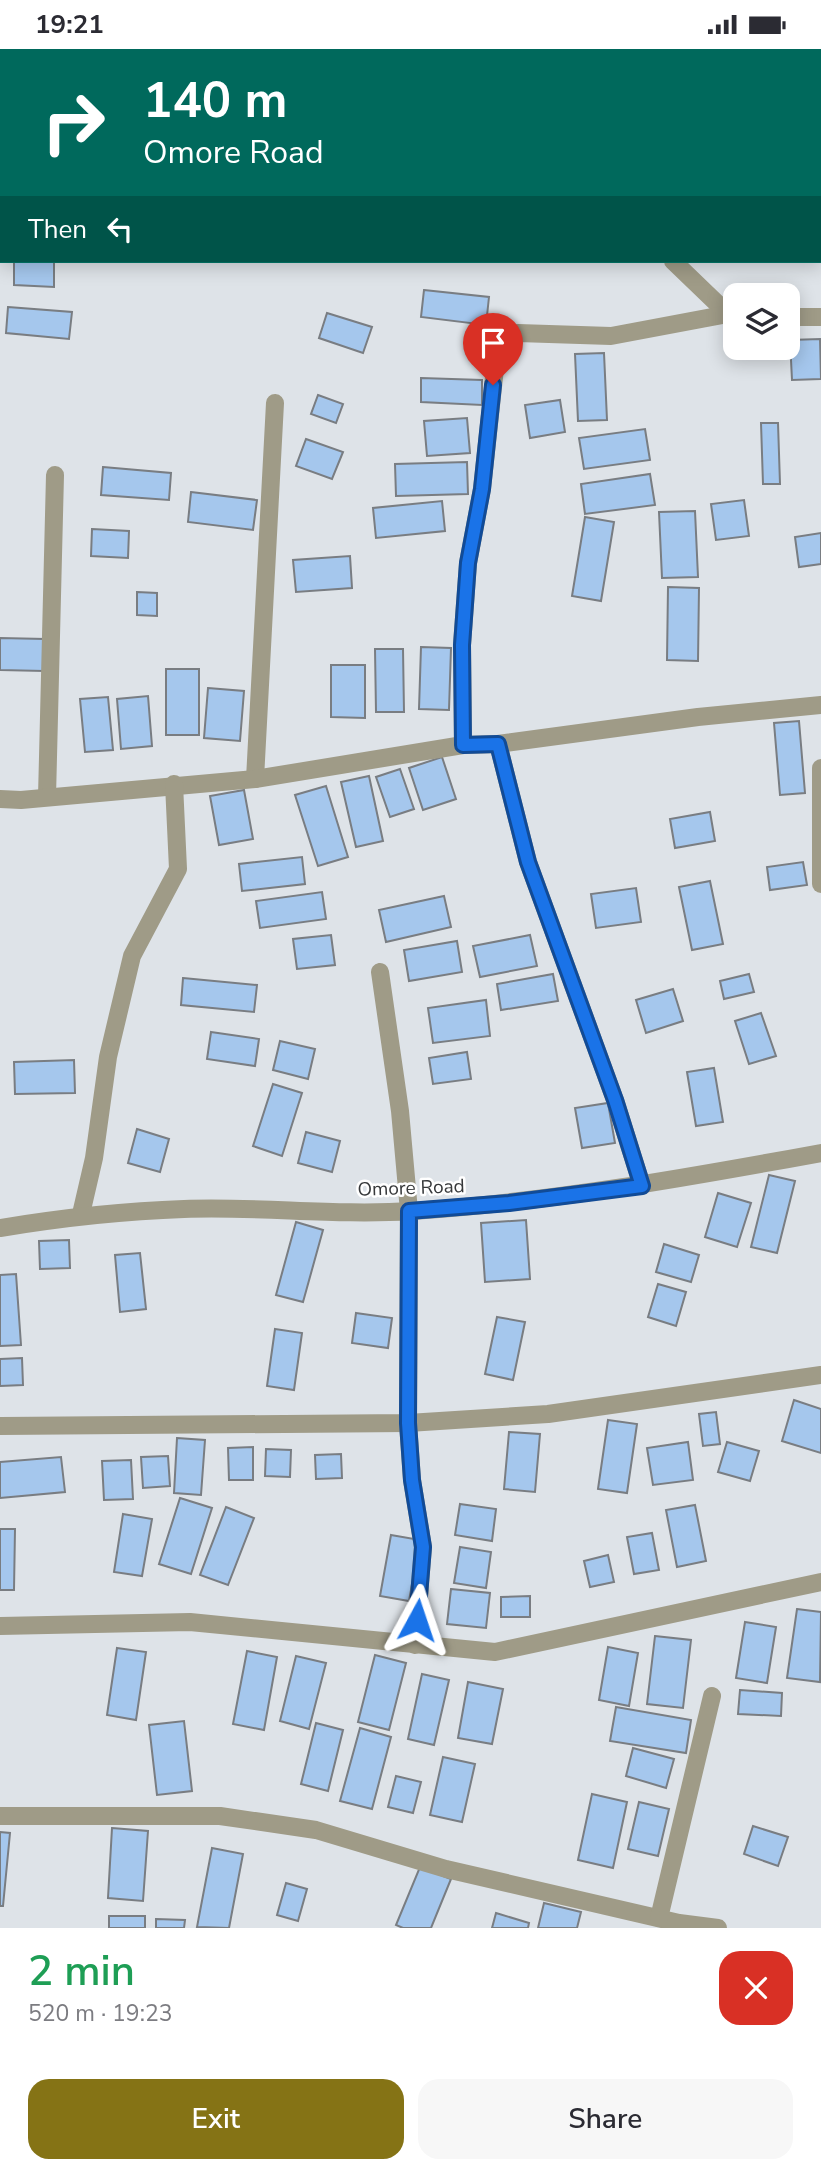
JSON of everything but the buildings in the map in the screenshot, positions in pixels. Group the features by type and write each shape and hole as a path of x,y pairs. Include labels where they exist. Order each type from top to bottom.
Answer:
{"street":[{"path":"675,263 723,307"},
{"path":"463,745 462,645 468,563 482,489 496,359 505,340 518,333 611,336 723,315"},
{"path":"800,317 821,317"},
{"path":"255,779 275,403"},
{"path":"47,797 55,475"},
{"path":"0,799 255,779 463,745 498,744 698,717 821,705"},
{"path":"498,744 528,862 615,1100 642,1186"},
{"path":"821,768 821,884"},
{"path":"80,1214 94,1158 108,1057 132,956 178,869 174,784"},
{"path":"380,972 400,1111 409,1211 408,1423 412,1480 423,1547 415,1644"},
{"name":"Omore Road","path":"0,1228 80,1214 186,1209 409,1211 509,1203 642,1186 821,1153"},
{"path":"0,1426 408,1423 548,1414 821,1375"},
{"path":"0,1626 190,1622 495,1652 821,1582"},
{"path":"659,1918 712,1696"},
{"path":"0,1816 220,1816 316,1830 446,1869 659,1918 718,1928"}],"route":[{"path":"417,1620 423,1547 412,1480 408,1423 409,1211 509,1203 642,1186 615,1100 528,862 498,744 463,745 462,645 468,563 482,489 493,385"}]}
